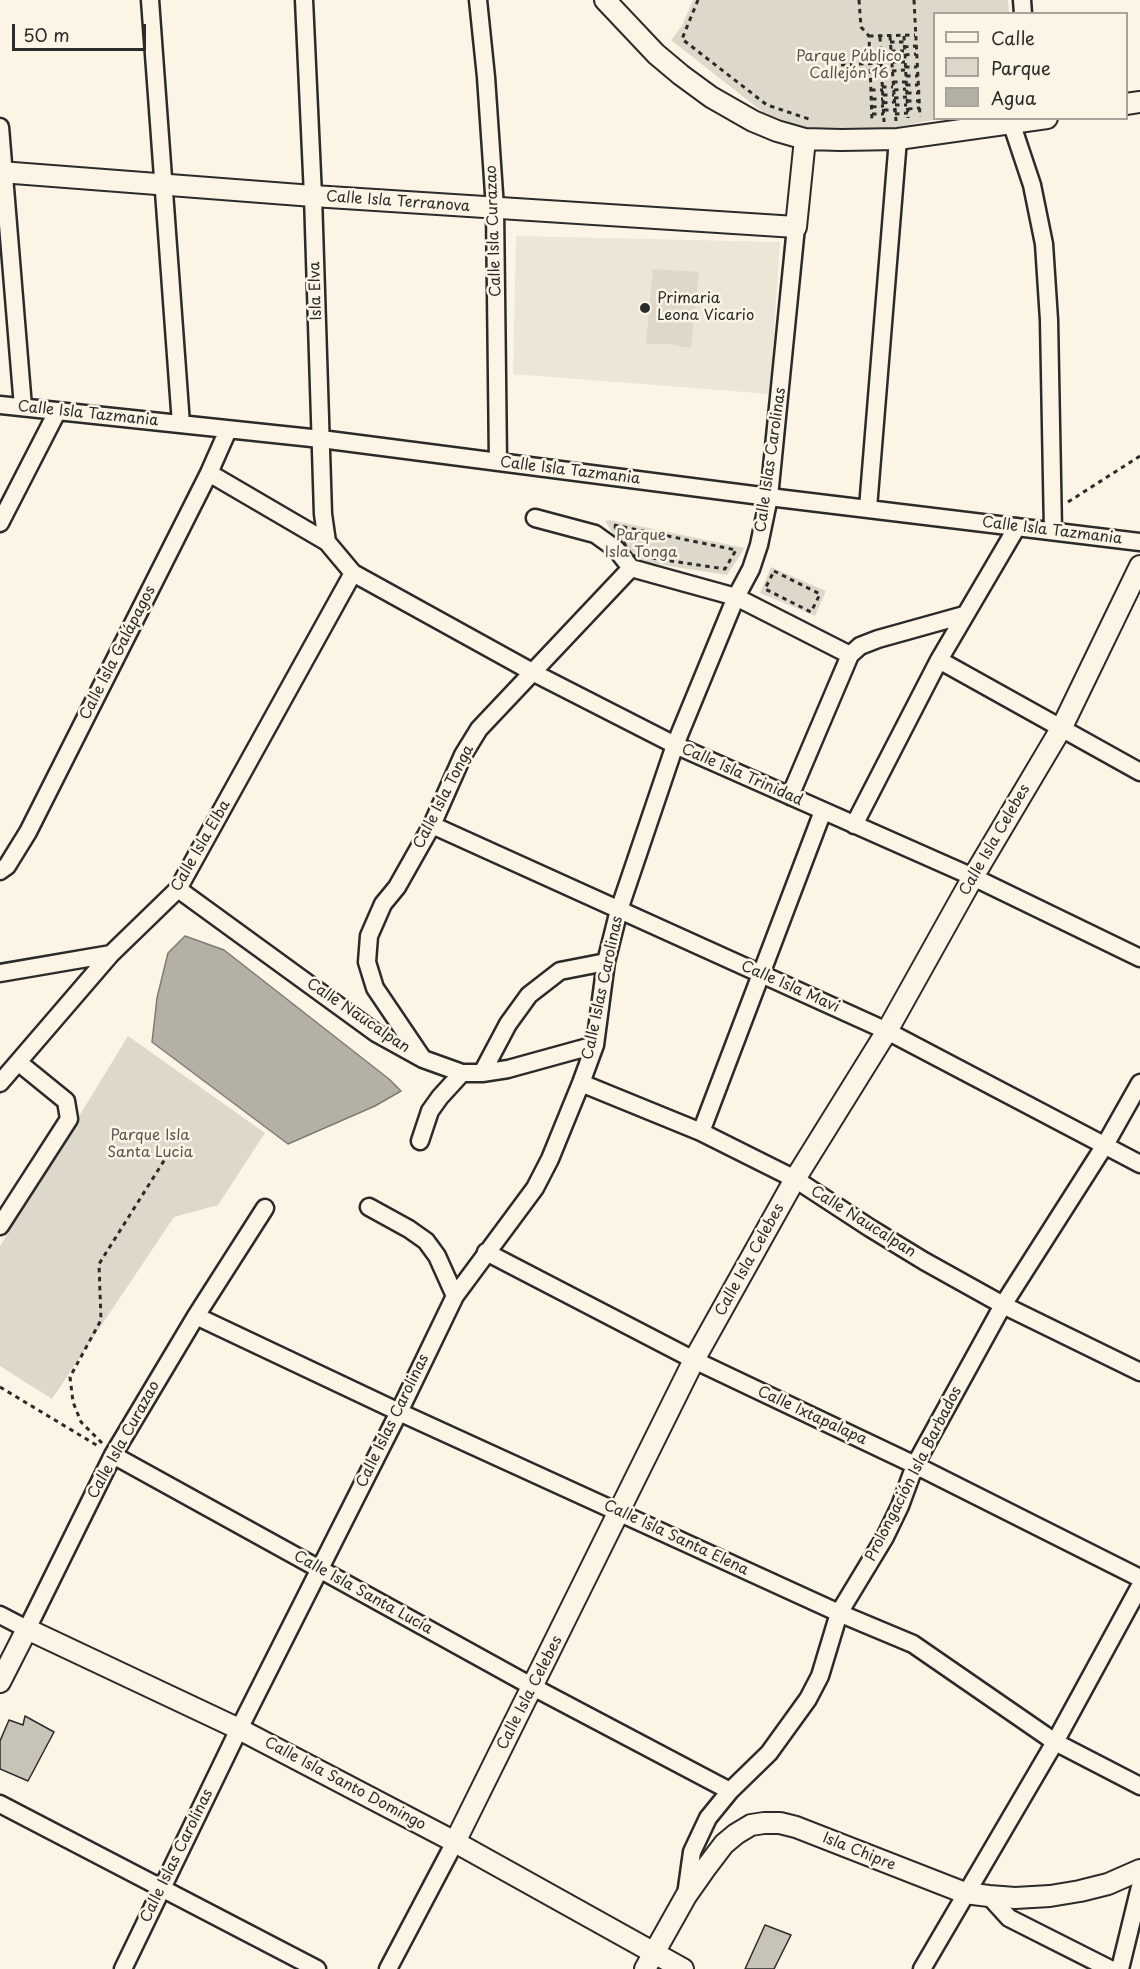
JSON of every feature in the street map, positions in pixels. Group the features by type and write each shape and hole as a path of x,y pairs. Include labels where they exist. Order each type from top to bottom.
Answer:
{"street":[{"path":"150,0 181,424"},
{"name":"Isla Elva","path":"304,0 323,514 327,542"},
{"name":"Calle Isla Curazao","path":"478,0 495,208 498,462"},
{"path":"605,0 656,54 681,75 711,97 753,121 777,131 805,138 841,140 897,130 922,136 1029,121 1032,185 1044,244 1049,320 1053,531"},
{"path":"0,127 22,407"},
{"path":"868,508 897,130"},
{"name":"Calle Islas Carolinas","path":"123,1969 239,1728 455,1296 486,1251 535,1188 550,1160 581,1083 595,1045 606,962 619,910 675,745 736,597 751,569 759,545 769,497 805,138"},
{"name":"Calle Isla Terranova","path":"2,172 313,196 796,227"},
{"name":"Calle Isla Tazmania","path":"0,405 321,439 1140,542"},
{"path":"0,523 57,412"},
{"name":"Calle Isla Galápagos","path":"0,871 7,866 28,832 209,473 228,430"},
{"path":"209,473 327,542 353,573"},
{"path":"535,518 595,534 616,549 631,568 736,597 850,655"},
{"path":"854,825 939,660 1017,527"},
{"name":"Calle Isla Celebes","path":"388,1969 533,1687 694,1360 795,1179 887,1031 1062,727 1140,566"},
{"name":"Calle Isla Tonga","path":"423,1059 375,988 367,962 369,936 383,904 397,887 432,825 463,755 479,729 631,568"},
{"name":"Calle Isla Trinidad","path":"353,573 534,673 675,745 973,878 1140,958"},
{"name":"Calle Isla Elba","path":"0,1083 111,954 178,889 353,573"},
{"path":"790,796 850,655 860,646 878,639 964,615"},
{"path":"939,660 1140,772"},
{"path":"700,1132 823,811"},
{"name":"Calle Isla Mavi","path":"432,825 887,1031 1140,1164"},
{"name":"Calle Naucalpan","path":"178,889 376,1033 423,1059 462,1073 482,1073 508,1069 595,1045"},
{"path":"0,973 111,954"},
{"path":"482,1073 508,1024 529,995 560,971 606,962"},
{"path":"0,1226 69,1119 66,1101 18,1062"},
{"path":"420,1142 430,1111 462,1073"},
{"name":"Calle Naucalpan","path":"581,1083 700,1132 795,1179 870,1228 1003,1305 1140,1372"},
{"name":"Prolongación Isla Barbados","path":"686,1896 692,1852 708,1818 730,1791 769,1753 808,1699 820,1676 839,1613 885,1537 900,1506 915,1465 1003,1305 1105,1145 1140,1083"},
{"path":"369,1207 409,1229 426,1242 437,1256 455,1296"},
{"name":"Calle Isla Curazao","path":"0,1682 113,1455 196,1316 265,1208"},
{"name":"Calle Ixtapalapa","path":"486,1251 694,1360 915,1465 1140,1578"},
{"name":"Calle Isla Santa Elena","path":"196,1316 399,1412 839,1613 913,1644 1055,1742 1140,1786"},
{"name":"Calle Isla Santa Lucía","path":"113,1455 533,1687 730,1791"},
{"path":"922,1969 1055,1742 1140,1586"},
{"name":"Calle Isla Santo Domingo","path":"0,1615 239,1728 455,1842 683,1969"},
{"path":"0,1804 317,1969"},
{"name":"Isla Chipre","path":"686,1896 724,1844 736,1833 752,1825 764,1823 780,1823 796,1827 965,1893 1027,1897 1080,1891 1108,1884 1140,1870"},
{"path":"1120,1969 1140,1887"},
{"path":"645,1969 686,1896"},
{"path":"989,1896 1009,1918 1110,1969"}],"path":[{"path":"698,0 682,39 767,105 818,121"},
{"path":"859,0 861,27 869,36 873,125 885,124 880,37"},
{"path":"914,0 922,136"},
{"path":"869,36 915,35"},
{"path":"890,36 897,130"},
{"path":"903,36 908,119"},
{"path":"880,56 904,42"},
{"path":"869,43 916,54"},
{"path":"904,51 916,46"},
{"path":"892,62 905,62"},
{"path":"841,65 881,63"},
{"path":"881,68 917,67"},
{"path":"906,76 918,76"},
{"path":"872,99 883,105 895,104 907,97 918,85"},
{"path":"871,90 893,86"},
{"path":"893,86 920,108"},
{"path":"893,86 907,97 919,101"},
{"path":"872,107 895,104 919,93"},
{"path":"873,114 883,105 895,104 907,97"},
{"path":"897,130 908,119 927,115"},
{"path":"1053,512 1140,456"},
{"path":"614,525 636,530 736,550 726,569 632,555 614,525"},
{"path":"774,571 820,594 811,612 765,589 774,571"},
{"path":"113,1455 81,1422 73,1402 70,1377 101,1320 99,1264 172,1148"},
{"path":"0,1387 113,1455"}],"shaded area":[{"name":"Primaria Leona Vicario","path":"516,236 780,242 770,394 513,374"}],"green space":[{"name":"Parque Público Callejón 16","path":"693,0 1008,0 1009,12 933,12 934,120 863,133 813,131 764,113 671,40 682,26"},
{"path":"653,269 699,272 691,348 667,344 646,344"},
{"name":"Parque Isla Tonga","path":"610,520 745,548 727,575 630,560 605,521"},
{"path":"771,567 826,591 815,616 760,593"},
{"name":"Parque Isla Santa Lucia","path":"128,1036 265,1133 218,1205 174,1217 52,1399 0,1366 0,1246"}],"water":[{"path":"185,936 224,950 389,1079 401,1091 375,1106 288,1144 152,1042 157,998 168,953"}],"building":[{"path":"25,1716 54,1732 28,1781 0,1769 0,1741 9,1720 23,1725"},
{"path":"765,1925 791,1935 774,1969 745,1969"}],"place":[{"name":"Primaria Leona Vicario","path":"645,308"}]}
